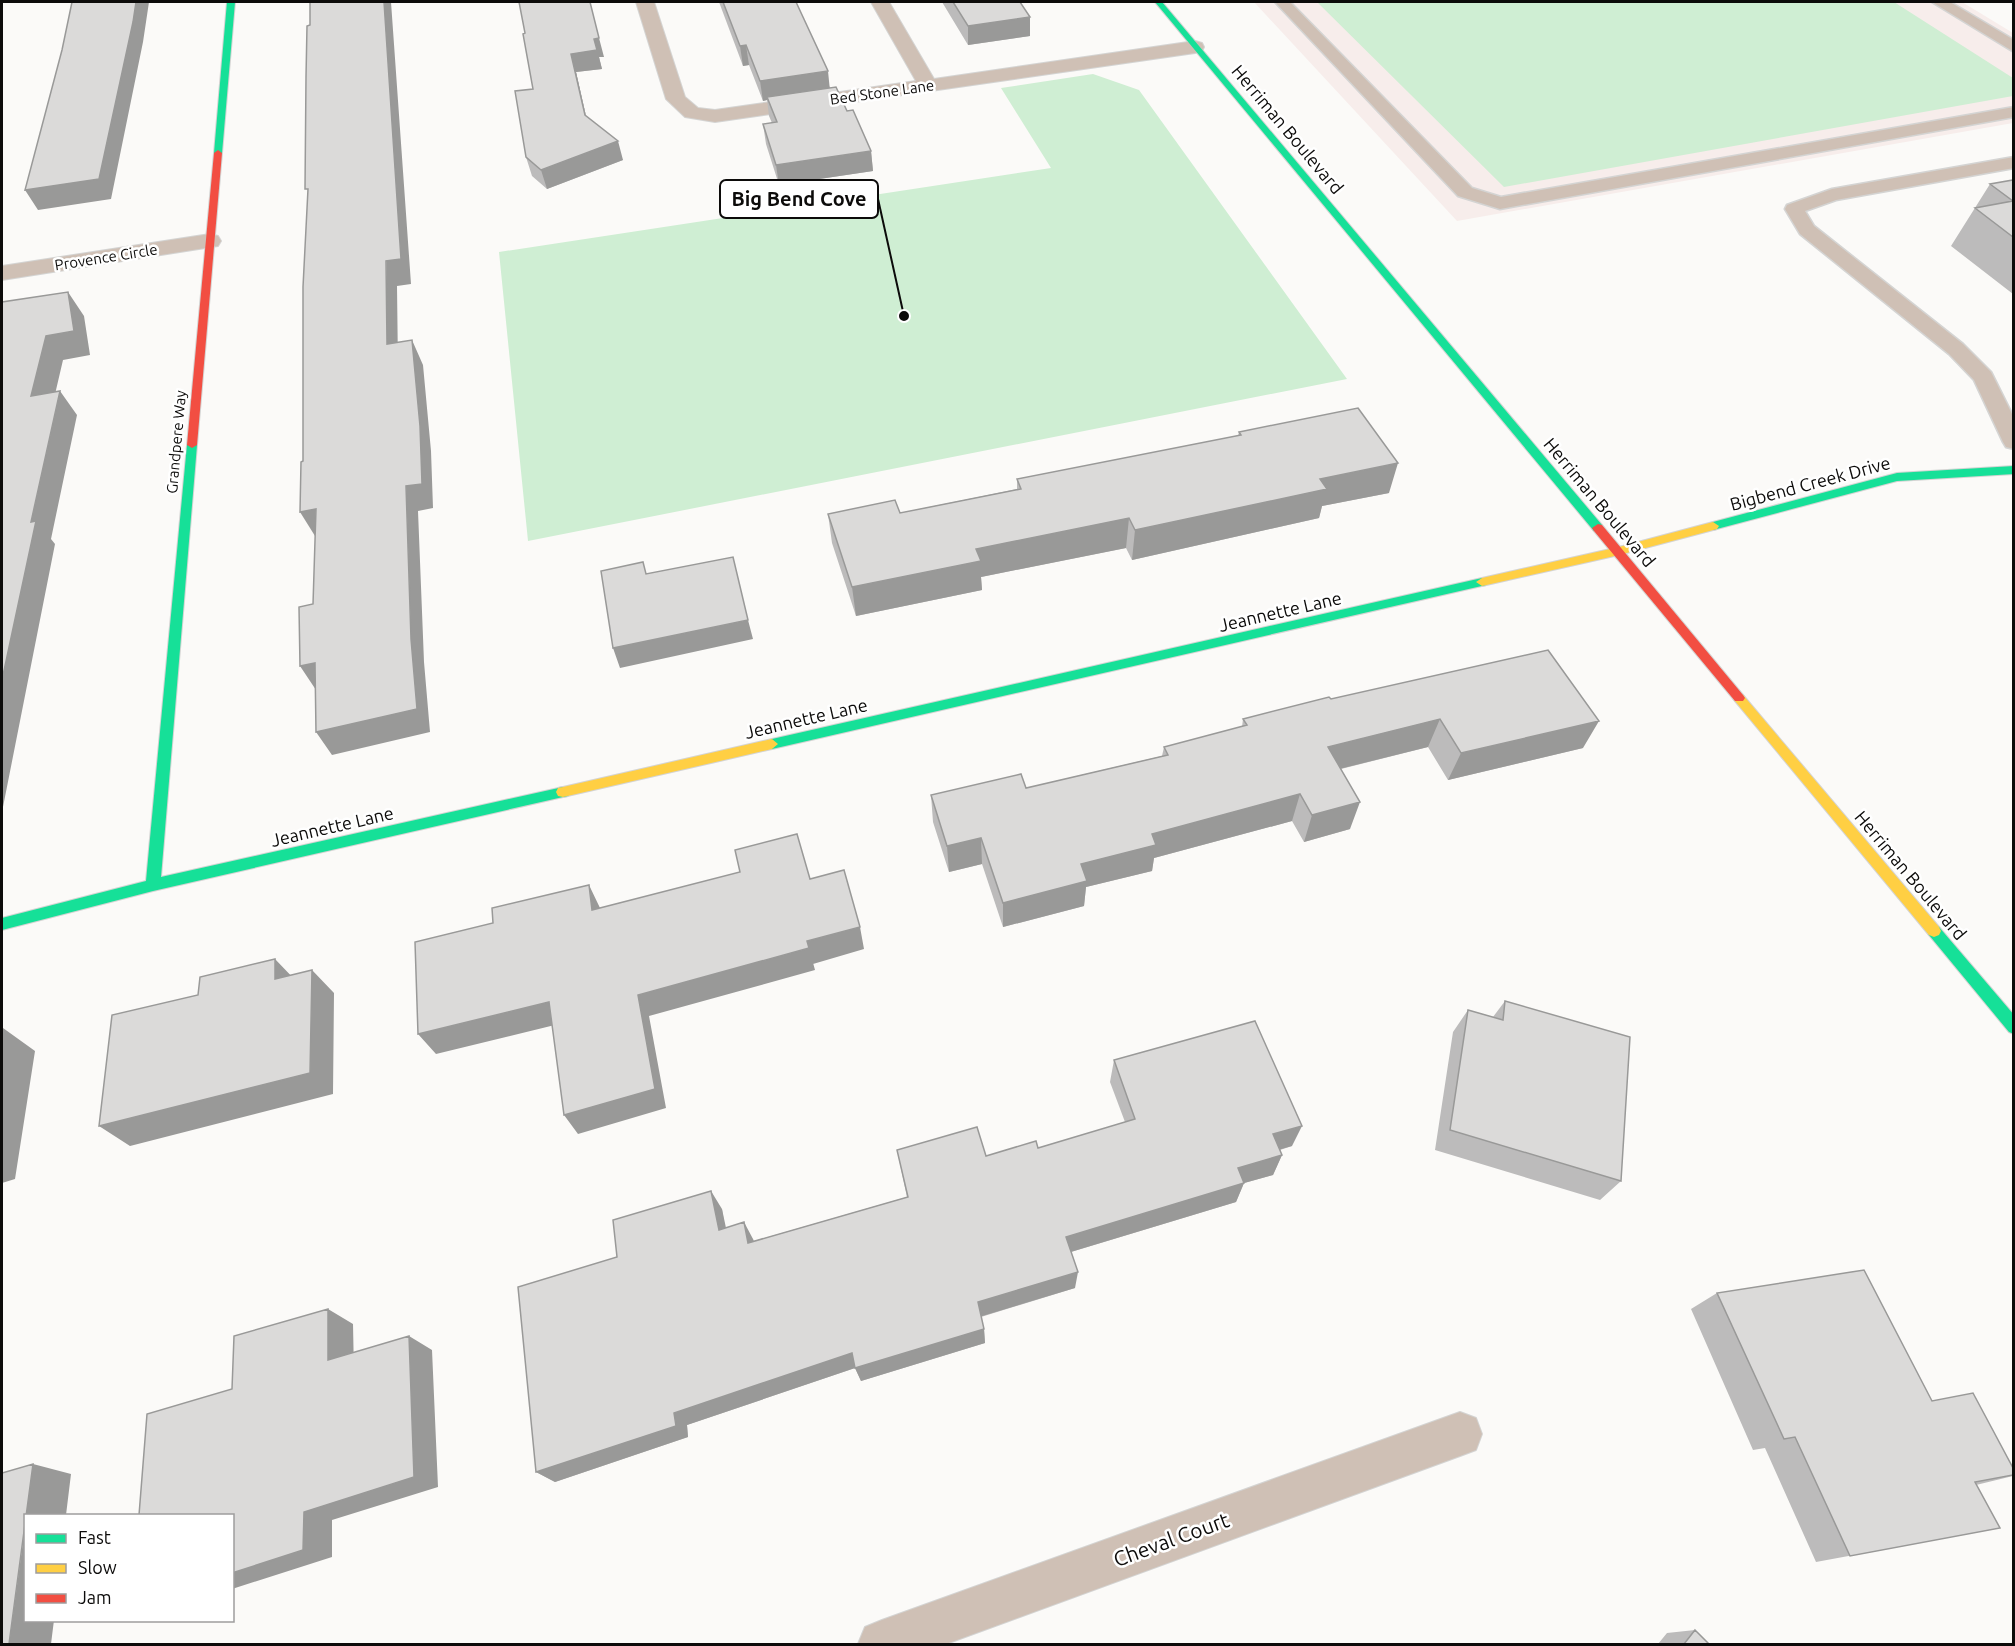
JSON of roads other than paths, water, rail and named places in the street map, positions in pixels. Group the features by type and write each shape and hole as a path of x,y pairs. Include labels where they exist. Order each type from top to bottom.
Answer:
{"street":[{"name":"Grandpere Way","path":"153,885 231,2"},
{"name":"Bed Stone Lane","path":"645,2 676,99 692,113 716,116 1195,47"},
{"path":"880,2 928,86"},
{"name":"Herriman Boulevard","path":"1158,2 1619,551 2013,1027"},
{"name":"Provence Circle","path":"2,273 210,241"},
{"name":"Bigbend Creek Drive","path":"1619,551 1897,477 2013,470"},
{"name":"Jeannette Lane","path":"2,924 153,885 1619,551"},
{"name":"Cheval Court","path":"882,1644 1460,1434"}],"lane":[{"path":"1282,2 1465,192 1500,203 2013,112"},
{"path":"1940,2 2013,47"},
{"path":"2013,162 1832,195 1794,208 1807,230 1956,349 1983,377 2013,442"}],"place":[{"name":"Big Bend Cove","path":"904,316"}]}
